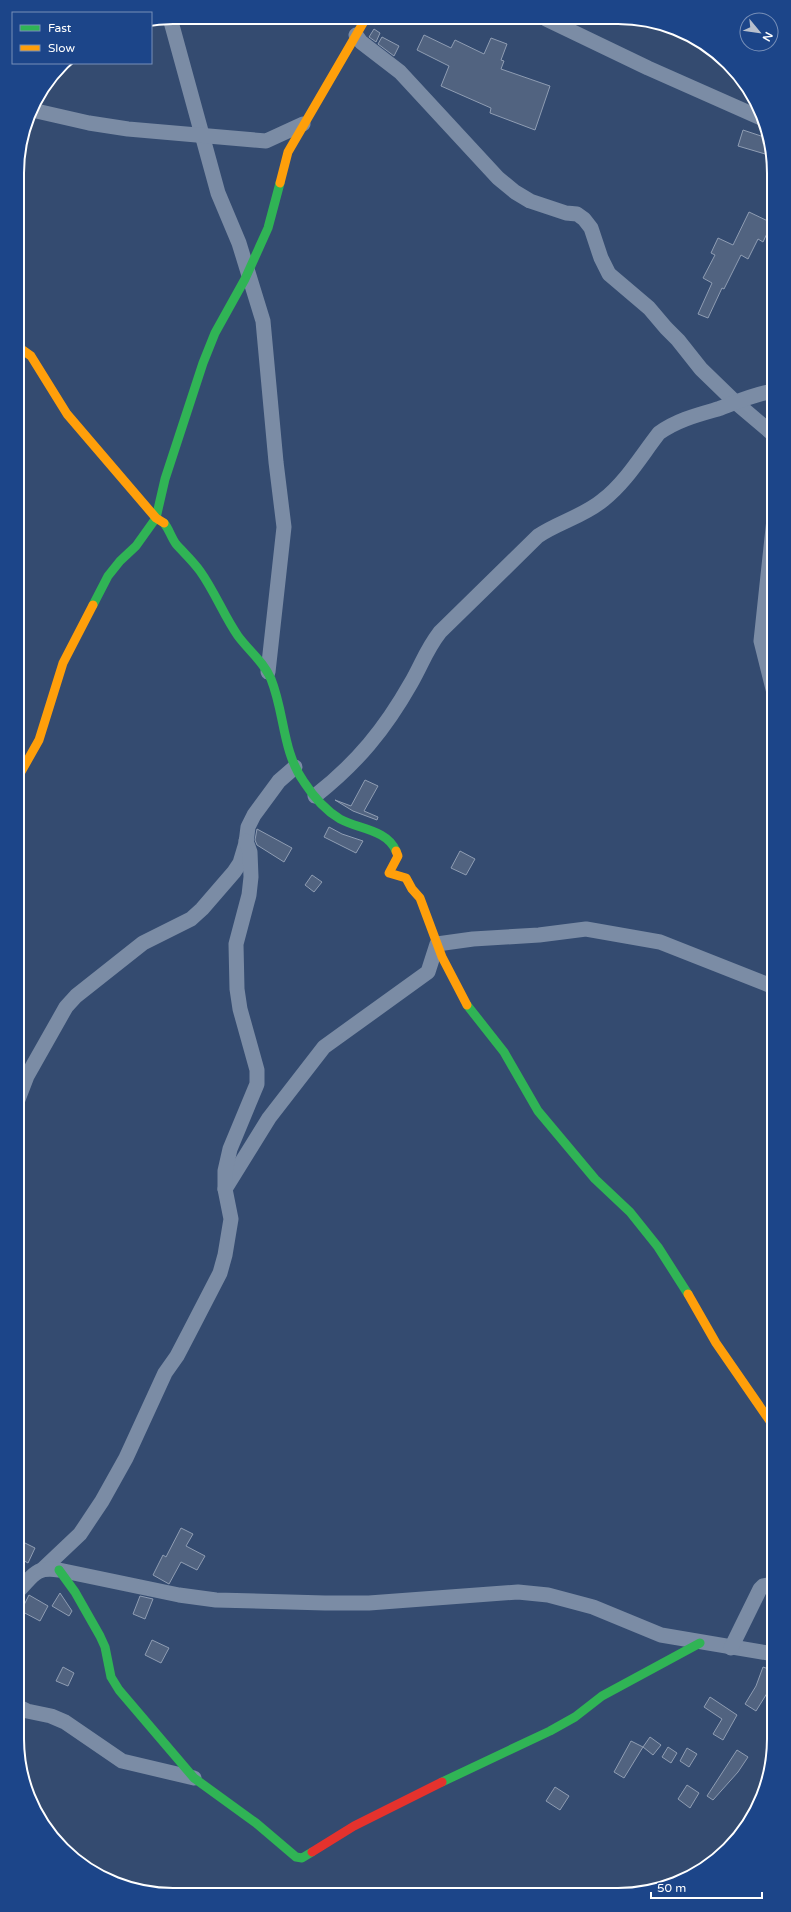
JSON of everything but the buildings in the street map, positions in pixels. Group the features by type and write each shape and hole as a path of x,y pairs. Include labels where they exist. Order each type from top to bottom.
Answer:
{"street":[{"path":"172,24 218,193 239,243 263,321 276,462 284,527 268,672"},
{"path":"24,767 39,740 63,663 98,593 108,576 120,561 136,546 156,518 165,479 203,362 215,333 248,272 268,228 288,152 362,24"},
{"path":"556,24 648,68 756,116"},
{"path":"356,35 361,42 400,72 493,172 515,192 530,201 566,214 577,214 584,219 591,228 601,258 609,274 649,308 678,340 701,369 734,401 767,429"},
{"path":"37,111 128,129 266,141 303,124"},
{"path":"24,351 31,356 67,414 156,518 164,522 176,543 191,558 203,575 239,637 268,672 276,692 284,738 295,768 305,786 341,819 367,828 388,840 395,846 398,856 390,873 406,878 412,889 420,898 437,944 461,994 472,1013 504,1052 538,1111 595,1179 630,1212 658,1247 716,1343 767,1417"},
{"path":"315,796 333,782 371,744 412,682 428,647 440,632 526,547 549,529 571,520 604,500 619,485 659,433 666,428 692,416 719,408 734,401 767,392"},
{"path":"767,584 761,640 767,664"},
{"path":"24,1084 66,1006 76,996 144,943 191,919 202,909 234,872 240,863 248,827 254,815 279,781 295,768"},
{"path":"24,1584 35,1572 43,1569 80,1534 102,1501 126,1458 165,1373 183,1345 220,1272 228,1242 231,1219 225,1189 225,1172 230,1149 256,1084 257,1070 240,1009 237,989 236,944 249,895 251,877 250,852 246,841"},
{"path":"437,944 473,939 538,935 586,929 660,942 767,984"},
{"path":"225,1189 269,1118 324,1048 428,972 437,944"},
{"path":"43,1569 59,1570 179,1595 216,1600 325,1604 518,1592 548,1595 592,1607 661,1636 767,1653"},
{"path":"59,1570 75,1592 100,1636 105,1647 111,1677 119,1690 194,1778 256,1822 296,1857 302,1858 354,1826 451,1777 550,1731 575,1717 602,1696 700,1643"},
{"path":"730,1648 760,1589 763,1586 767,1585"},
{"path":"24,1709 51,1716 65,1722 122,1761 194,1778"}],"traffic: fast":[{"path":"93,605 108,576 120,561 136,546 156,518 165,479 203,363 215,333 245,279 268,228 280,183"},
{"path":"164,523 176,544 200,571 238,636 268,673 276,692 292,758 297,770 315,797 329,811 340,819 371,830 386,838 396,851"},
{"path":"467,1005 504,1052 538,1111 595,1179 630,1212 658,1247 688,1294"},
{"path":"59,1570 75,1592 100,1636 105,1647 111,1677 119,1690 194,1778 256,1823 296,1857 302,1858 312,1852"},
{"path":"442,1782 550,1731 575,1717 602,1696 700,1643"}],"traffic: slow":[{"path":"280,183 288,152 363,24"},
{"path":"24,351 31,356 67,414 156,518 164,523"},
{"path":"24,767 39,740 63,663 93,605"},
{"path":"396,851 398,856 389,873 406,878 412,889 420,898 442,957 467,1005"},
{"path":"688,1294 716,1343 767,1417"}],"traffic: jam":[{"path":"312,1852 354,1826 442,1782"}]}
